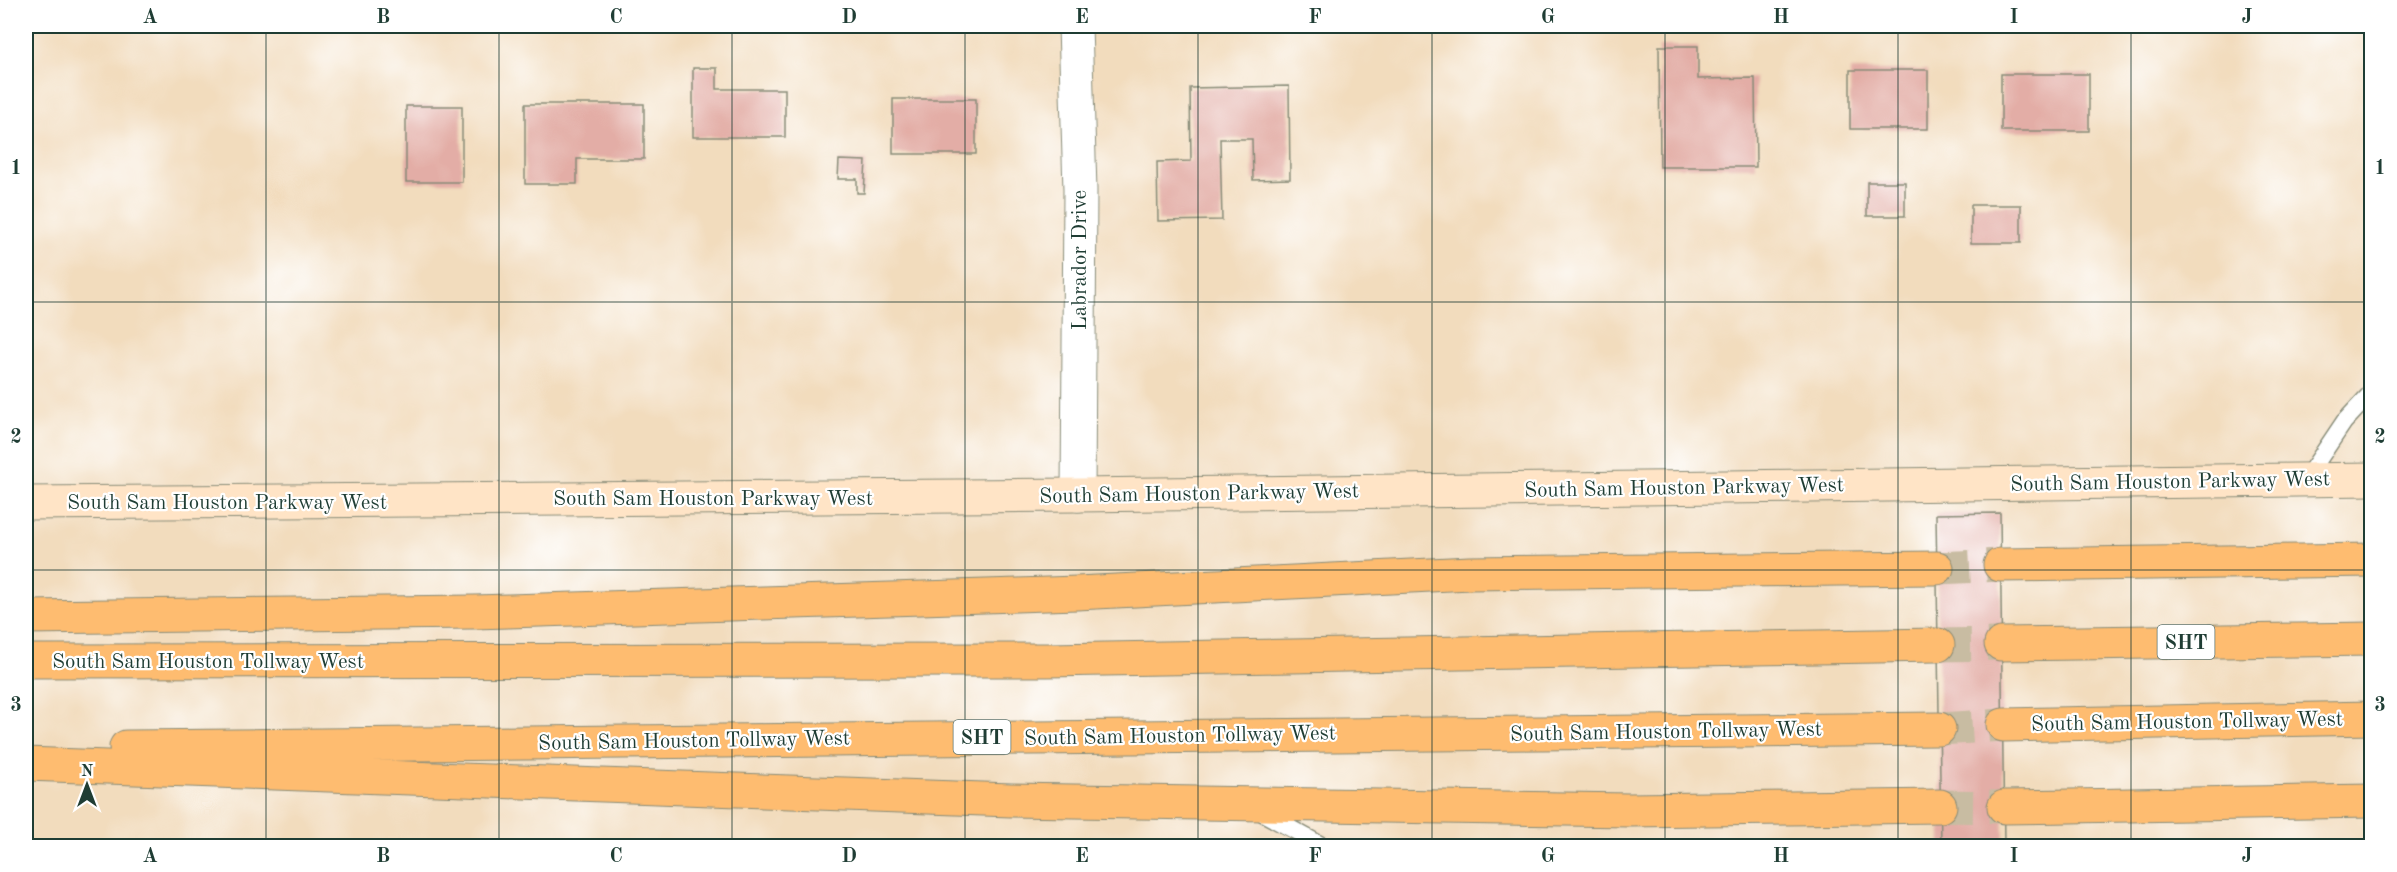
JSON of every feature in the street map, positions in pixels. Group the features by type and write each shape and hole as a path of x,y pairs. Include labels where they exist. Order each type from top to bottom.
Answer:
{"highway":[{"path":"2000,565 2372,560"},
{"path":"26,617 474,612 1077,593 1470,573 1937,568"},
{"name":"SHT","path":"2001,644 2372,639"},
{"name":"South Sam Houston Tollway West","path":"26,661 1048,660 1938,645"},
{"name":"South Sam Houston Tollway West","path":"2003,725 2372,718"},
{"name":"South Sam Houston Tollway West","path":"26,748 832,738 1939,729"},
{"path":"26,764 1011,800 1629,810 1940,806"},
{"path":"2004,807 2372,801"}],"main road":[{"name":"South Sam Houston Parkway West","path":"26,503 1077,495 2372,479"}],"street":[{"name":"Labrador Drive","path":"1075,26 1080,190 1077,495"}],"lane":[{"path":"2305,480 2344,422 2372,392"},
{"path":"1248,805 1323,846"}],"building":[{"path":"1659,46 1698,46 1698,79 1755,78 1756,167 1660,167"},
{"path":"693,68 717,68 717,89 785,89 785,137 693,137"},
{"path":"1850,70 1928,70 1928,129 1850,129"},
{"path":"2001,74 2089,74 2089,131 2001,131"},
{"path":"1289,86 1290,179 1253,180 1252,139 1220,139 1222,220 1158,221 1157,162 1191,161 1190,88"},
{"path":"893,99 976,99 976,154 893,154"},
{"path":"525,104 644,104 644,159 577,159 577,184 525,184"},
{"path":"406,106 462,106 462,182 406,182"},
{"path":"839,160 866,161 864,193 857,193 857,179 838,179"},
{"path":"1867,182 1905,182 1905,216 1867,216"},
{"path":"1971,205 2021,205 2021,243 1971,243"},
{"path":"2000,513 2004,846 1941,846 1936,514"}],"tunnel":[{"path":"1937,568 2000,565"},
{"path":"1938,645 2001,644"},
{"path":"1939,729 2003,725"},
{"path":"1940,806 2004,807"}]}
